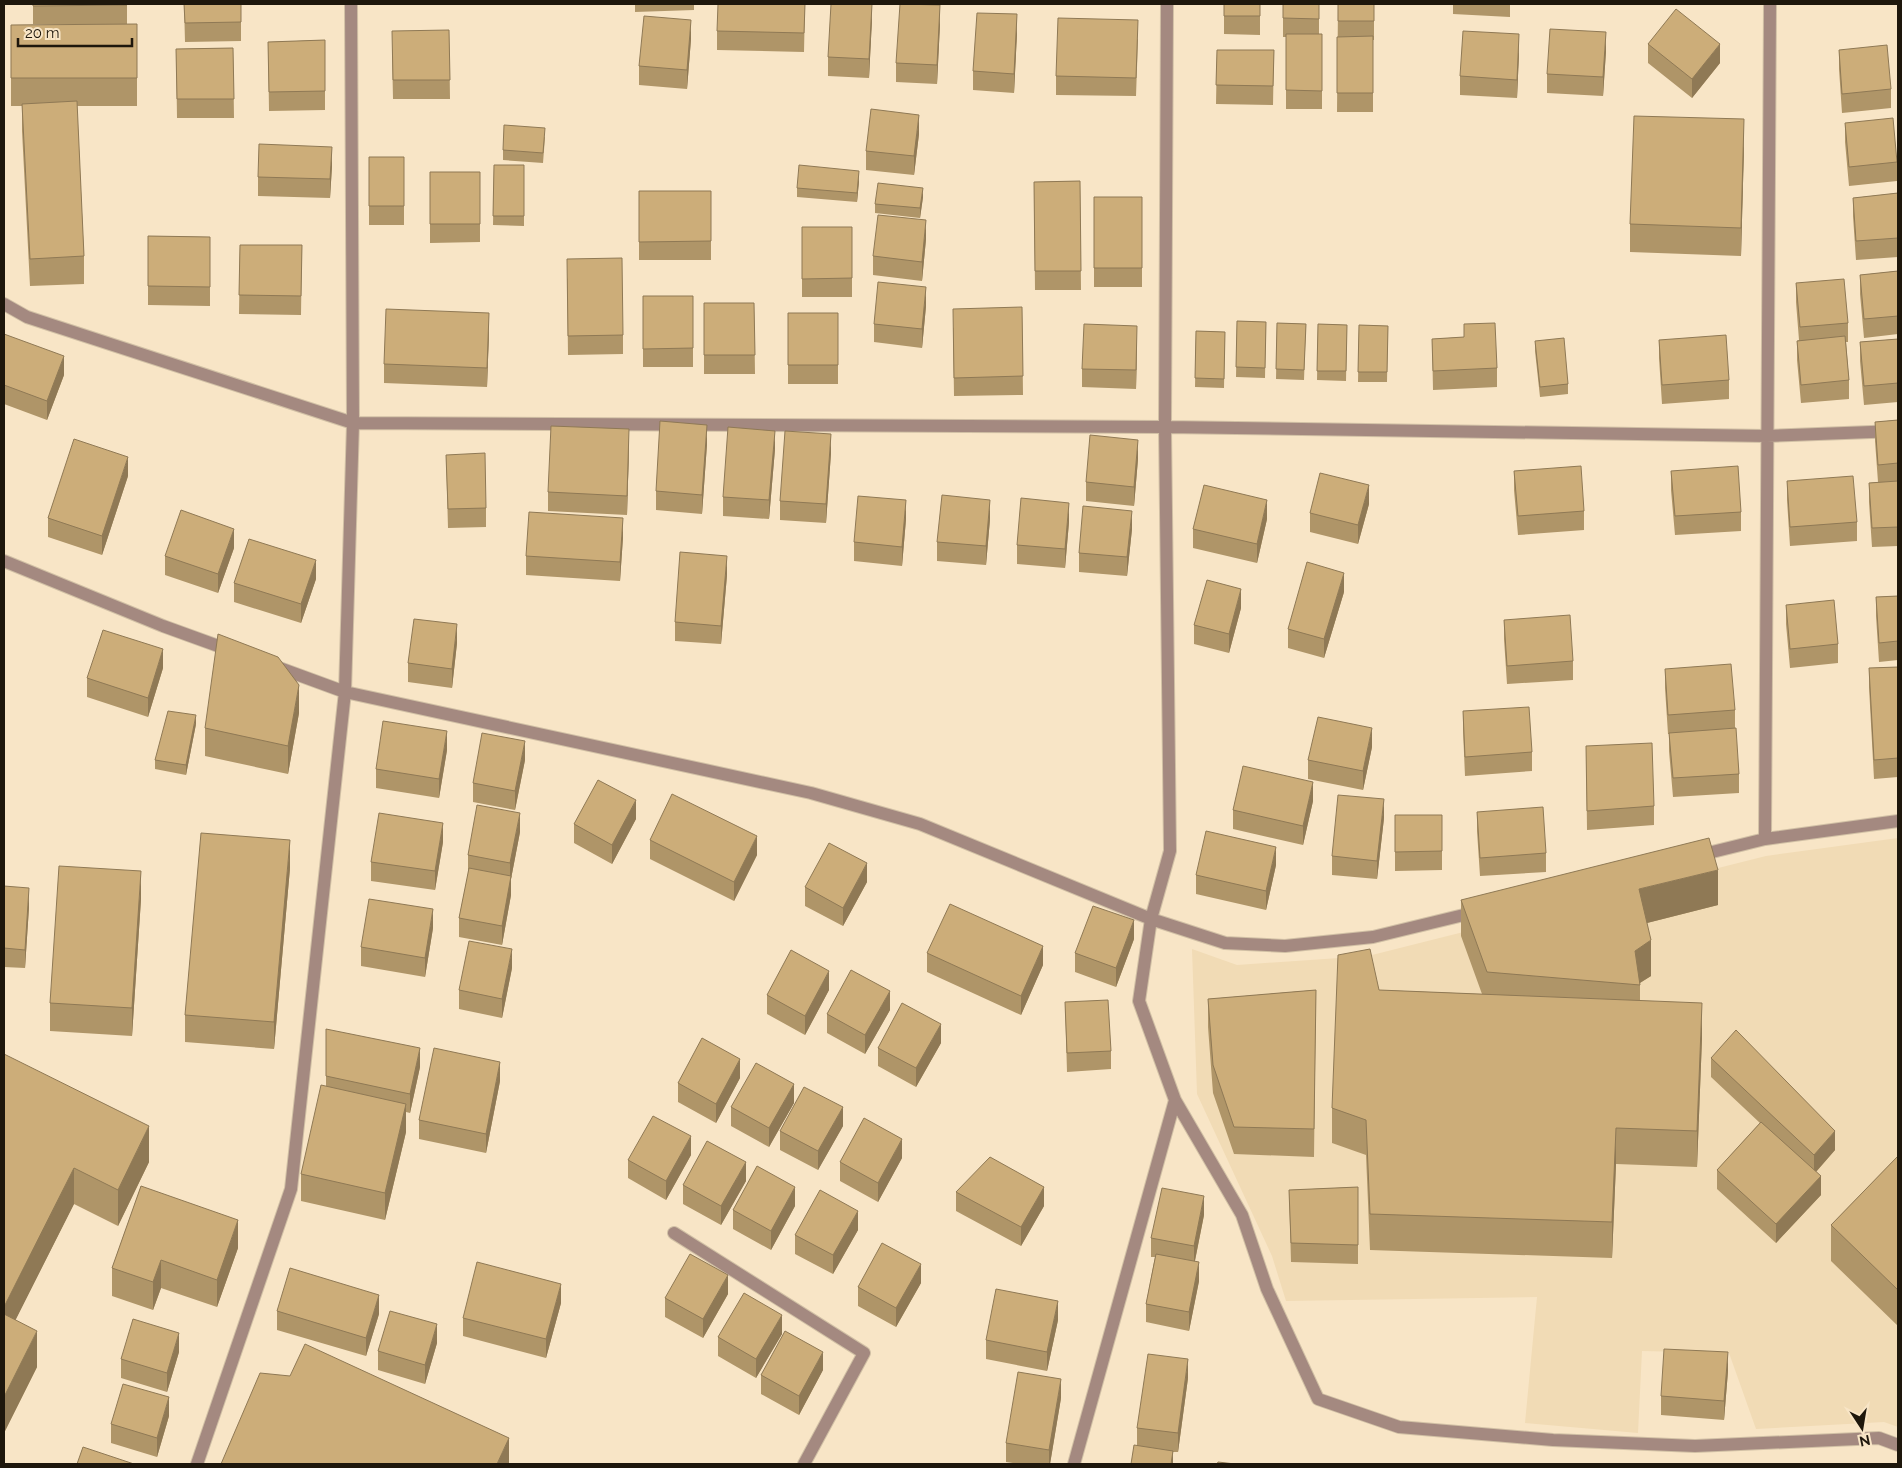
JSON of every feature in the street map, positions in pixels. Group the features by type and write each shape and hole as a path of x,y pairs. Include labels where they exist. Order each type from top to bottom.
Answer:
{"street":[{"path":"197,1464 291,1189 344,692 352,423 351,4"},
{"path":"1167,4 1165,427 1170,851 1150,919 1139,1001 1175,1100 1242,1215 1267,1289 1318,1399 1399,1426 1553,1440 1695,1446 1879,1438 1898,1445"},
{"path":"1765,839 1770,4"},
{"path":"4,304 27,317 352,423 1165,427 1767,436 1898,431"},
{"path":"4,561 163,626 245,656"},
{"path":"263,662 344,692 811,793 920,824 1150,919 1224,943 1285,946 1373,937 1489,908"},
{"path":"1683,859 1765,839 1898,821"},
{"path":"1074,1464 1175,1100"},
{"path":"674,1234 864,1354 804,1464"}],"shaded area":[{"path":"1898,838 1898,1427 1884,1422 1756,1429 1729,1353 1642,1351 1638,1433 1525,1423 1537,1297 1286,1301 1272,1256 1197,1094 1192,949 1237,965 1368,956 1766,856"}],"building":[{"path":"33,4 127,4 127,5 33,6"},
{"path":"184,4 241,4 241,22 185,23"},
{"path":"718,4 805,4 804,33 717,31"},
{"path":"831,4 872,4 869,59 828,57"},
{"path":"900,4 940,5 937,65 896,63"},
{"path":"1224,4 1260,4 1260,16 1224,16"},
{"path":"1283,4 1319,4 1319,19 1283,18"},
{"path":"1338,4 1374,4 1374,21 1338,21"},
{"path":"1676,9 1720,44 1692,79 1648,44"},
{"path":"977,13 1017,14 1014,74 973,71"},
{"path":"644,16 691,20 687,70 639,66"},
{"path":"1058,18 1138,20 1136,78 1056,76"},
{"path":"137,24 137,78 11,78 11,25"},
{"path":"1550,29 1606,32 1603,77 1547,74"},
{"path":"449,30 450,80 393,80 392,31"},
{"path":"1463,31 1519,34 1517,80 1460,76"},
{"path":"1286,34 1322,34 1322,91 1286,90"},
{"path":"1373,36 1373,93 1337,93 1337,37"},
{"path":"325,40 325,91 269,92 268,42"},
{"path":"1887,45 1891,89 1842,94 1839,50"},
{"path":"233,48 234,99 177,99 176,49"},
{"path":"1217,50 1274,50 1273,86 1216,85"},
{"path":"77,101 84,256 30,259 22,104"},
{"path":"871,109 919,115 914,156 866,151"},
{"path":"1634,116 1744,119 1741,228 1630,224"},
{"path":"1893,118 1897,162 1849,167 1845,123"},
{"path":"504,125 545,128 543,153 503,150"},
{"path":"259,144 332,147 330,179 258,177"},
{"path":"369,157 404,157 404,206 369,206"},
{"path":"494,165 524,165 524,216 493,216"},
{"path":"799,165 859,171 857,193 797,188"},
{"path":"430,172 480,172 480,224 430,224"},
{"path":"1080,181 1081,271 1035,271 1034,182"},
{"path":"878,183 923,188 920,208 875,204"},
{"path":"639,191 711,191 711,241 639,242"},
{"path":"1898,193 1898,238 1856,241 1853,198"},
{"path":"1094,197 1142,197 1142,268 1094,268"},
{"path":"878,215 926,220 922,262 873,256"},
{"path":"802,227 852,227 852,278 802,279"},
{"path":"148,236 210,237 210,287 148,286"},
{"path":"240,245 302,245 301,296 239,295"},
{"path":"622,258 623,335 568,336 567,259"},
{"path":"1898,271 1898,316 1864,319 1860,275"},
{"path":"1844,279 1848,323 1800,327 1796,283"},
{"path":"878,282 926,287 922,329 874,324"},
{"path":"643,296 693,296 693,348 643,349"},
{"path":"704,303 754,303 755,355 704,355"},
{"path":"1022,307 1023,376 954,378 953,309"},
{"path":"386,309 489,313 487,368 384,364"},
{"path":"788,313 838,313 838,365 788,365"},
{"path":"1237,321 1266,322 1265,368 1236,367"},
{"path":"1277,323 1306,324 1304,370 1276,369"},
{"path":"1495,323 1497,368 1433,371 1432,339 1464,337 1464,324"},
{"path":"1084,324 1137,326 1136,370 1082,369"},
{"path":"1318,324 1347,325 1346,371 1317,371"},
{"path":"1359,325 1388,326 1387,372 1358,372"},
{"path":"1196,331 1225,332 1224,379 1195,378"},
{"path":"4,334 64,356 47,401 4,385"},
{"path":"1726,335 1729,380 1662,385 1659,340"},
{"path":"1845,336 1849,380 1801,385 1797,341"},
{"path":"1564,338 1568,384 1540,387 1535,341"},
{"path":"1898,339 1898,383 1864,386 1860,342"},
{"path":"1898,420 1898,463 1878,465 1875,422"},
{"path":"660,421 707,425 702,495 656,491"},
{"path":"551,426 629,429 627,496 548,492"},
{"path":"728,427 775,431 769,500 723,497"},
{"path":"785,431 831,434 826,504 780,501"},
{"path":"1090,435 1138,440 1134,487 1086,482"},
{"path":"74,439 128,457 102,536 48,518"},
{"path":"485,453 486,508 448,509 446,455"},
{"path":"1581,466 1584,511 1518,516 1514,471"},
{"path":"1738,466 1741,512 1675,516 1671,471"},
{"path":"1320,473 1369,485 1358,525 1310,513"},
{"path":"1853,476 1857,522 1790,527 1787,481"},
{"path":"1898,481 1898,527 1872,528 1869,483"},
{"path":"1204,485 1267,500 1257,544 1193,529"},
{"path":"942,495 990,500 986,546 937,542"},
{"path":"858,496 906,500 902,547 854,542"},
{"path":"1021,498 1069,503 1065,549 1017,545"},
{"path":"1083,506 1132,511 1127,557 1079,553"},
{"path":"181,510 234,529 218,574 165,556"},
{"path":"529,512 623,518 620,562 526,556"},
{"path":"249,539 316,560 301,604 234,583"},
{"path":"680,552 727,556 721,626 675,622"},
{"path":"1307,562 1344,573 1324,639 1288,629"},
{"path":"1207,580 1241,589 1229,634 1194,625"},
{"path":"1898,596 1898,641 1879,643 1876,597"},
{"path":"1834,600 1838,644 1790,649 1786,605"},
{"path":"1570,615 1573,661 1507,666 1504,620"},
{"path":"414,619 457,624 452,669 408,663"},
{"path":"103,630 163,649 148,698 87,678"},
{"path":"218,634 278,657 299,685 288,746 205,728"},
{"path":"1731,664 1735,710 1668,715 1665,669"},
{"path":"1898,667 1898,758 1874,760 1869,668"},
{"path":"1529,707 1532,752 1465,757 1463,711"},
{"path":"168,711 196,715 186,765 155,760"},
{"path":"1318,717 1372,728 1363,771 1308,760"},
{"path":"383,721 447,731 439,779 376,769"},
{"path":"1736,728 1739,774 1673,778 1669,733"},
{"path":"482,733 525,741 515,791 473,783"},
{"path":"1652,743 1654,806 1587,811 1586,746"},
{"path":"1243,766 1313,782 1303,826 1233,810"},
{"path":"598,780 636,800 612,845 574,824"},
{"path":"672,794 757,836 734,882 650,840"},
{"path":"1338,795 1384,799 1377,861 1332,856"},
{"path":"477,805 520,813 510,863 468,855"},
{"path":"1543,807 1546,853 1480,858 1477,812"},
{"path":"379,813 443,823 435,871 371,862"},
{"path":"1395,815 1442,815 1442,851 1395,852"},
{"path":"1206,831 1276,847 1266,891 1196,875"},
{"path":"201,833 290,840 274,1022 185,1015"},
{"path":"1709,838 1718,870 1639,889 1651,940 1635,951 1640,985 1487,972 1461,900"},
{"path":"829,843 867,863 843,908 805,887"},
{"path":"59,866 141,871 132,1008 50,1003"},
{"path":"469,868 511,876 502,926 459,918"},
{"path":"4,886 29,888 25,950 4,948"},
{"path":"369,899 433,909 425,958 361,947"},
{"path":"950,904 1043,946 1021,996 927,953"},
{"path":"1093,906 1134,920 1116,968 1075,953"},
{"path":"469,941 512,949 502,999 459,990"},
{"path":"1370,949 1379,990 1702,1003 1697,1131 1616,1128 1612,1222 1370,1214 1366,1120 1332,1108 1338,955"},
{"path":"791,950 829,971 805,1016 767,995"},
{"path":"851,970 890,991 865,1035 827,1014"},
{"path":"1316,990 1314,1129 1234,1127 1213,1065 1208,999"},
{"path":"1108,1000 1111,1051 1067,1053 1065,1002"},
{"path":"902,1003 941,1024 916,1068 878,1048"},
{"path":"326,1029 420,1048 410,1094 326,1076"},
{"path":"1736,1030 1835,1131 1814,1155 1711,1058"},
{"path":"702,1038 740,1059 716,1104 678,1083"},
{"path":"434,1048 500,1062 486,1134 419,1120"},
{"path":"4,1054 149,1126 118,1190 74,1168 4,1307"},
{"path":"756,1063 794,1084 769,1128 731,1107"},
{"path":"321,1085 406,1104 385,1193 301,1174"},
{"path":"804,1087 843,1107 818,1151 780,1131"},
{"path":"653,1116 691,1136 666,1181 628,1160"},
{"path":"864,1118 902,1139 878,1183 840,1162"},
{"path":"1761,1122 1821,1176 1776,1224 1717,1170"},
{"path":"707,1141 746,1162 721,1206 683,1185"},
{"path":"1898,1156 1898,1290 1831,1225"},
{"path":"990,1157 1044,1187 1021,1227 956,1192"},
{"path":"757,1166 795,1187 771,1231 733,1210"},
{"path":"141,1186 238,1220 217,1280 161,1260 153,1282 112,1268"},
{"path":"1358,1187 1358,1245 1291,1243 1289,1190"},
{"path":"1162,1188 1204,1196 1194,1246 1151,1238"},
{"path":"820,1190 858,1211 833,1255 795,1235"},
{"path":"882,1243 921,1264 896,1308 858,1287"},
{"path":"690,1254 728,1275 703,1319 665,1298"},
{"path":"1156,1254 1199,1262 1189,1312 1146,1304"},
{"path":"477,1262 561,1284 546,1339 463,1318"},
{"path":"290,1268 379,1295 366,1338 277,1311"},
{"path":"996,1289 1058,1301 1047,1352 986,1340"},
{"path":"744,1293 782,1315 756,1359 718,1337"},
{"path":"390,1311 437,1324 425,1365 378,1351"},
{"path":"4,1314 37,1331 4,1397"},
{"path":"133,1319 179,1333 167,1373 121,1359"},
{"path":"785,1331 823,1352 799,1396 761,1375"},
{"path":"305,1344 509,1438 497,1464 221,1464 260,1373 290,1376"},
{"path":"1664,1349 1728,1352 1724,1401 1661,1396"},
{"path":"1148,1354 1188,1359 1178,1433 1137,1428"},
{"path":"1018,1372 1061,1379 1049,1450 1006,1443"},
{"path":"123,1384 169,1397 157,1438 111,1424"},
{"path":"1134,1445 1173,1451 1171,1464 1131,1464"},
{"path":"83,1447 134,1464 77,1464"},
{"path":"1218,1462 1235,1464 1217,1464"}]}
